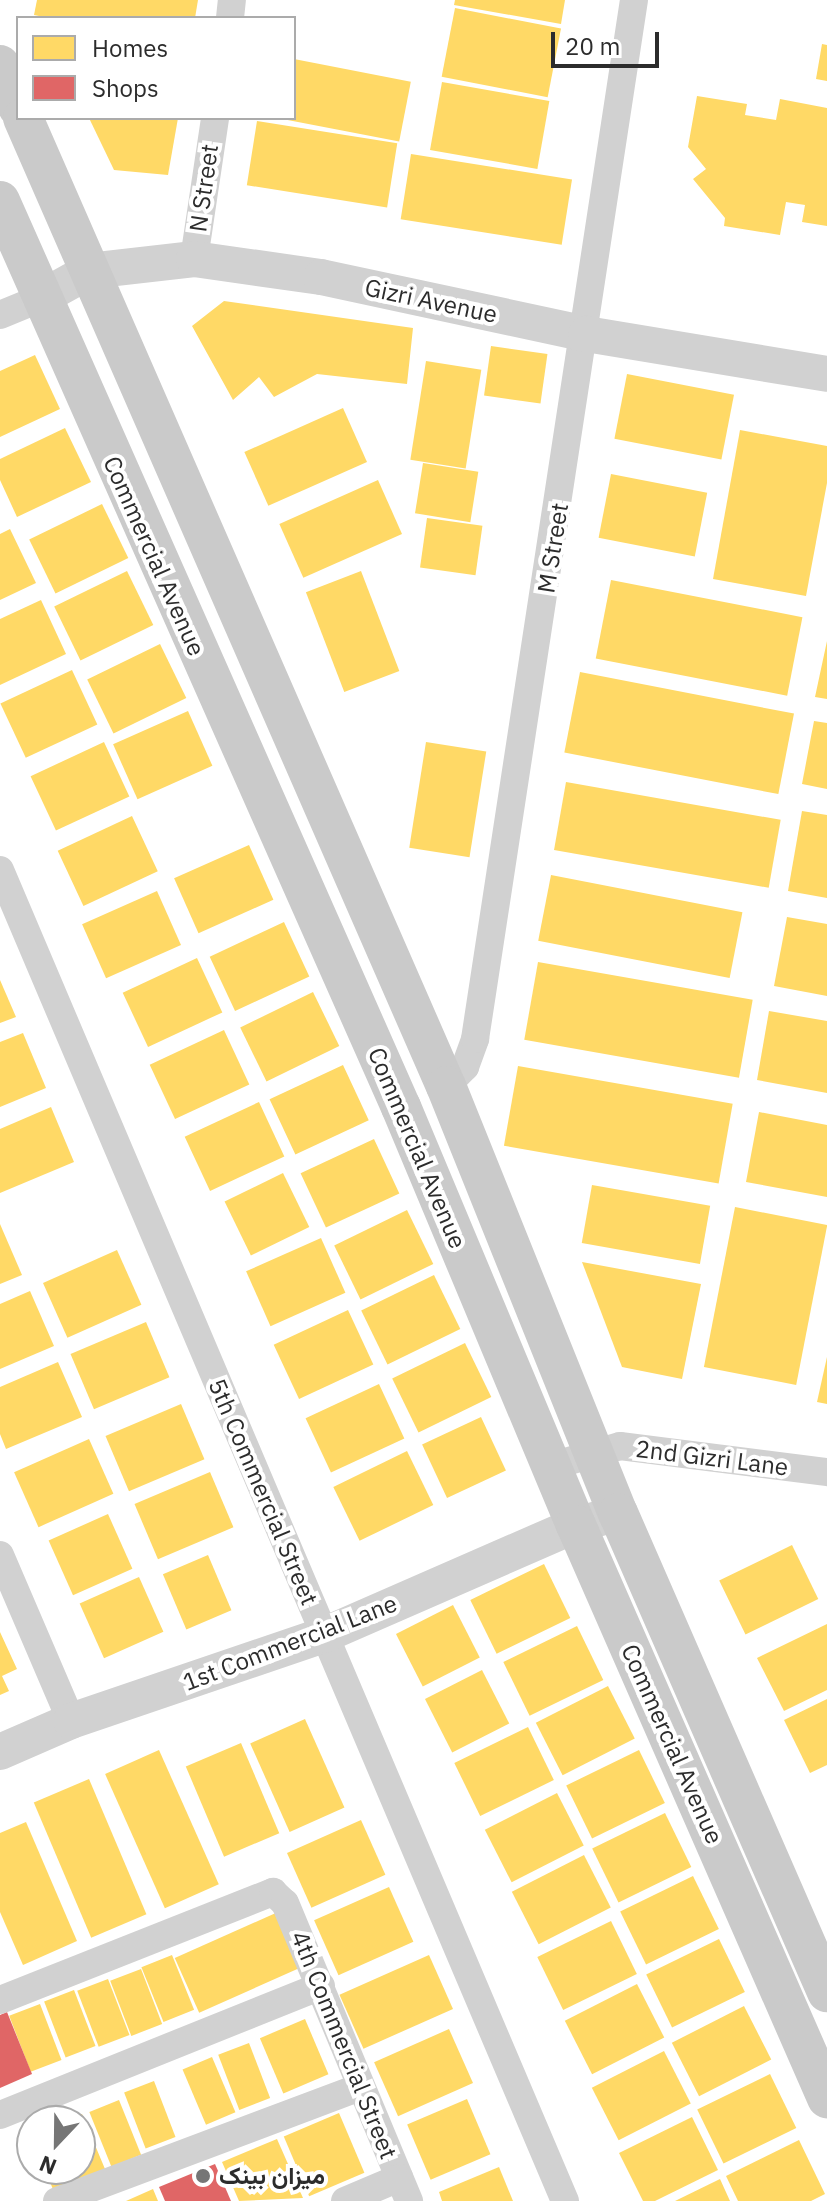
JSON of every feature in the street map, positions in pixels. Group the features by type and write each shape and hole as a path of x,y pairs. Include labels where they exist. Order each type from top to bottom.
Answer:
{"main road":[{"path":"0,65 16,102"},
{"name":"Commercial Avenue","path":"24,120 446,1086 618,1513 827,1992"},
{"name":"Commercial Avenue","path":"0,201 39,299 401,1107 576,1525 827,2098"}],"street":[{"name":"M Street","path":"446,1086 465,1067 475,1039 586,334 634,0"},
{"name":"N Street","path":"194,259 215,120"},
{"name":"Gizri Avenue","path":"39,299 89,271 194,259 321,277 586,334 827,374"},
{"path":"0,315 39,299"},
{"name":"5th Commercial Street","path":"0,870 565,2201"},
{"name":"2nd Gizri Lane","path":"552,1466 620,1446 827,1472"},
{"name":"1st Commercial Lane","path":"0,1752 71,1721 324,1635 576,1525 618,1513"},
{"path":"0,1555 71,1721"},
{"name":"4th Commercial Street","path":"0,2000 273,1892 285,1903 404,2190"},
{"path":"0,2115 321,1986"},
{"path":"57,2201 360,2087"},
{"path":"345,2201 404,2190"}],"building: Homes":[{"path":"37,0 198,0 195,16 34,15"},
{"path":"455,0 565,0 561,24 454,5"},
{"path":"455,8 561,29 548,97 442,77"},
{"path":"822,44 827,45 827,81 816,79"},
{"path":"296,59 411,82 399,142 288,120 296,120"},
{"path":"442,82 549,101 537,169 430,150"},
{"path":"697,96 747,104 745,115 776,120 780,99 827,108 827,226 802,222 805,205 786,202 780,235 724,226 725,218 693,179 706,169 688,147"},
{"path":"90,120 178,120 168,175 114,170"},
{"path":"257,121 397,143 387,207 247,185"},
{"path":"411,154 572,179 562,245 401,219"},
{"path":"224,301 413,328 407,384 317,374 274,397 259,377 233,400 192,326"},
{"path":"491,346 547,354 540,403 484,396"},
{"path":"35,355 60,409 0,437 0,371"},
{"path":"426,361 481,370 466,469 410,460"},
{"path":"627,374 734,395 721,460 614,439"},
{"path":"343,408 367,462 268,506 244,452"},
{"path":"65,428 91,482 17,517 0,480 0,459"},
{"path":"740,430 827,446 827,483 806,596 713,579"},
{"path":"423,463 478,472 470,522 415,513"},
{"path":"611,474 707,493 695,557 599,538"},
{"path":"378,480 402,534 303,578 279,524"},
{"path":"102,504 128,558 55,593 29,540"},
{"path":"427,518 482,526 475,575 420,568"},
{"path":"10,529 36,583 0,600 0,534"},
{"path":"127,571 153,625 80,660 54,607"},
{"path":"361,571 399,671 344,692 306,592"},
{"path":"611,580 802,617 787,696 596,659"},
{"path":"41,600 66,654 0,685 0,619"},
{"path":"827,641 827,699 815,697"},
{"path":"160,644 186,698 113,733 87,680"},
{"path":"72,670 97,724 26,758 0,703"},
{"path":"580,672 794,714 778,794 564,752"},
{"path":"188,711 212,766 137,799 113,744"},
{"path":"814,721 827,723 827,789 802,784"},
{"path":"104,742 129,796 56,831 31,776"},
{"path":"426,742 486,752 470,857 409,848"},
{"path":"566,782 781,820 769,888 554,850"},
{"path":"802,811 827,815 827,898 788,891"},
{"path":"132,816 158,871 83,906 58,851"},
{"path":"249,845 273,900 198,933 174,878"},
{"path":"551,875 742,912 730,978 538,941"},
{"path":"157,891 181,945 106,978 82,924"},
{"path":"787,917 827,924 827,996 774,986"},
{"path":"284,922 309,976 235,1011 210,957"},
{"path":"197,958 222,1012 148,1047 123,993"},
{"path":"538,962 753,1000 739,1078 524,1040"},
{"path":"0,980 16,1017 0,1023"},
{"path":"313,992 339,1046 266,1081 240,1028"},
{"path":"769,1011 827,1021 827,1093 757,1080"},
{"path":"224,1030 249,1084 175,1119 150,1065"},
{"path":"23,1033 46,1088 0,1107 0,1042"},
{"path":"343,1065 369,1120 295,1155 270,1099"},
{"path":"518,1066 733,1104 719,1184 504,1146"},
{"path":"259,1102 284,1156 210,1191 185,1137"},
{"path":"51,1107 74,1162 0,1193 0,1129"},
{"path":"759,1112 827,1125 827,1197 746,1182"},
{"path":"374,1139 399,1193 326,1228 301,1173"},
{"path":"283,1173 309,1227 251,1255 225,1201"},
{"path":"592,1185 710,1206 700,1264 582,1243"},
{"path":"735,1207 827,1225 796,1385 704,1367"},
{"path":"407,1210 433,1264 360,1299 334,1246"},
{"path":"0,1224 22,1275 0,1284"},
{"path":"321,1238 345,1293 270,1326 246,1271"},
{"path":"117,1250 141,1305 67,1338 43,1283"},
{"path":"582,1262 701,1284 682,1379 622,1367"},
{"path":"434,1275 460,1329 387,1364 361,1311"},
{"path":"30,1291 54,1346 0,1369 0,1304"},
{"path":"348,1310 373,1364 299,1399 274,1345"},
{"path":"146,1322 169,1377 94,1409 71,1354"},
{"path":"465,1343 491,1397 418,1432 392,1379"},
{"path":"827,1357 827,1404 817,1402"},
{"path":"58,1362 82,1417 6,1449 0,1434 0,1387"},
{"path":"379,1384 404,1438 331,1473 306,1418"},
{"path":"181,1404 204,1459 129,1491 106,1436"},
{"path":"481,1417 506,1470 447,1498 422,1444"},
{"path":"89,1439 113,1494 38,1527 14,1472"},
{"path":"407,1451 433,1505 360,1541 333,1487"},
{"path":"210,1472 233,1527 158,1559 135,1504"},
{"path":"108,1514 132,1569 73,1595 49,1540"},
{"path":"792,1545 818,1599 745,1634 719,1581"},
{"path":"208,1555 231,1610 186,1629 163,1574"},
{"path":"544,1564 570,1618 497,1654 470,1600"},
{"path":"139,1577 163,1632 104,1658 80,1603"},
{"path":"453,1605 480,1658 423,1687 396,1634"},
{"path":"827,1624 827,1690 784,1711 757,1658"},
{"path":"577,1626 603,1680 530,1716 503,1662"},
{"path":"0,1632 17,1669 2,1676 9,1691 0,1695"},
{"path":"482,1670 509,1723 452,1753 425,1699"},
{"path":"608,1686 635,1739 563,1775 536,1723"},
{"path":"827,1699 827,1765 810,1773 784,1720"},
{"path":"305,1719 344,1808 290,1832 250,1743"},
{"path":"528,1727 554,1780 480,1816 454,1763"},
{"path":"241,1743 279,1833 224,1857 186,1766"},
{"path":"159,1750 219,1884 165,1908 105,1774"},
{"path":"639,1750 665,1803 592,1839 566,1786"},
{"path":"89,1779 146,1914 91,1938 34,1802"},
{"path":"557,1793 584,1846 512,1882 485,1830"},
{"path":"665,1813 691,1867 618,1902 592,1849"},
{"path":"361,1820 385,1875 311,1908 287,1853"},
{"path":"26,1822 77,1941 23,1965 0,1912 0,1833"},
{"path":"584,1855 611,1908 539,1944 512,1892"},
{"path":"693,1876 719,1929 646,1965 620,1912"},
{"path":"389,1887 413,1942 338,1975 314,1920"},
{"path":"278,1912 302,1967 199,2013 175,1958"},
{"path":"611,1921 637,1974 563,2010 537,1957"},
{"path":"719,1939 745,1992 672,2028 646,1975"},
{"path":"172,1955 194,2010 164,2022 141,1967"},
{"path":"429,1955 453,2009 363,2049 339,1995"},
{"path":"141,1969 162,2024 131,2036 110,1981"},
{"path":"108,1979 130,2035 99,2047 77,1991"},
{"path":"637,1984 664,2037 592,2074 565,2021"},
{"path":"74,1990 96,2046 66,2057 44,2001"},
{"path":"40,2004 62,2060 31,2072 9,2016"},
{"path":"744,2006 771,2059 699,2096 672,2043"},
{"path":"305,2019 328,2074 283,2093 260,2038"},
{"path":"449,2029 473,2083 398,2116 374,2062"},
{"path":"249,2043 270,2098 239,2110 218,2055"},
{"path":"664,2051 691,2104 619,2140 592,2088"},
{"path":"212,2057 235,2112 206,2125 183,2070"},
{"path":"770,2074 796,2128 723,2163 697,2110"},
{"path":"154,2081 176,2137 146,2148 124,2092"},
{"path":"467,2099 490,2154 431,2180 407,2124"},
{"path":"119,2100 141,2155 111,2167 96,2128 96,2109"},
{"path":"339,2113 364,2173 309,2196 284,2136"},
{"path":"692,2117 718,2170 655,2201 643,2201 619,2153"},
{"path":"277,2139 303,2198 239,2201 222,2162"},
{"path":"799,2140 825,2194 811,2201 738,2201 726,2176"},
{"path":"96,2147 105,2169 96,2173"},
{"path":"499,2167 513,2201 442,2201 439,2192"},
{"path":"720,2179 730,2201 675,2201"},
{"path":"51,2185 70,2186 54,2192"},
{"path":"153,2189 158,2201 126,2201"}],"building: Shops":[{"path":"7,2012 32,2074 0,2088 0,2015"},
{"name":"میزان بینک","path":"215,2164 231,2201 165,2201 159,2187"}],"place":[{"name":"میزان بینک","path":"203,2176"}]}
